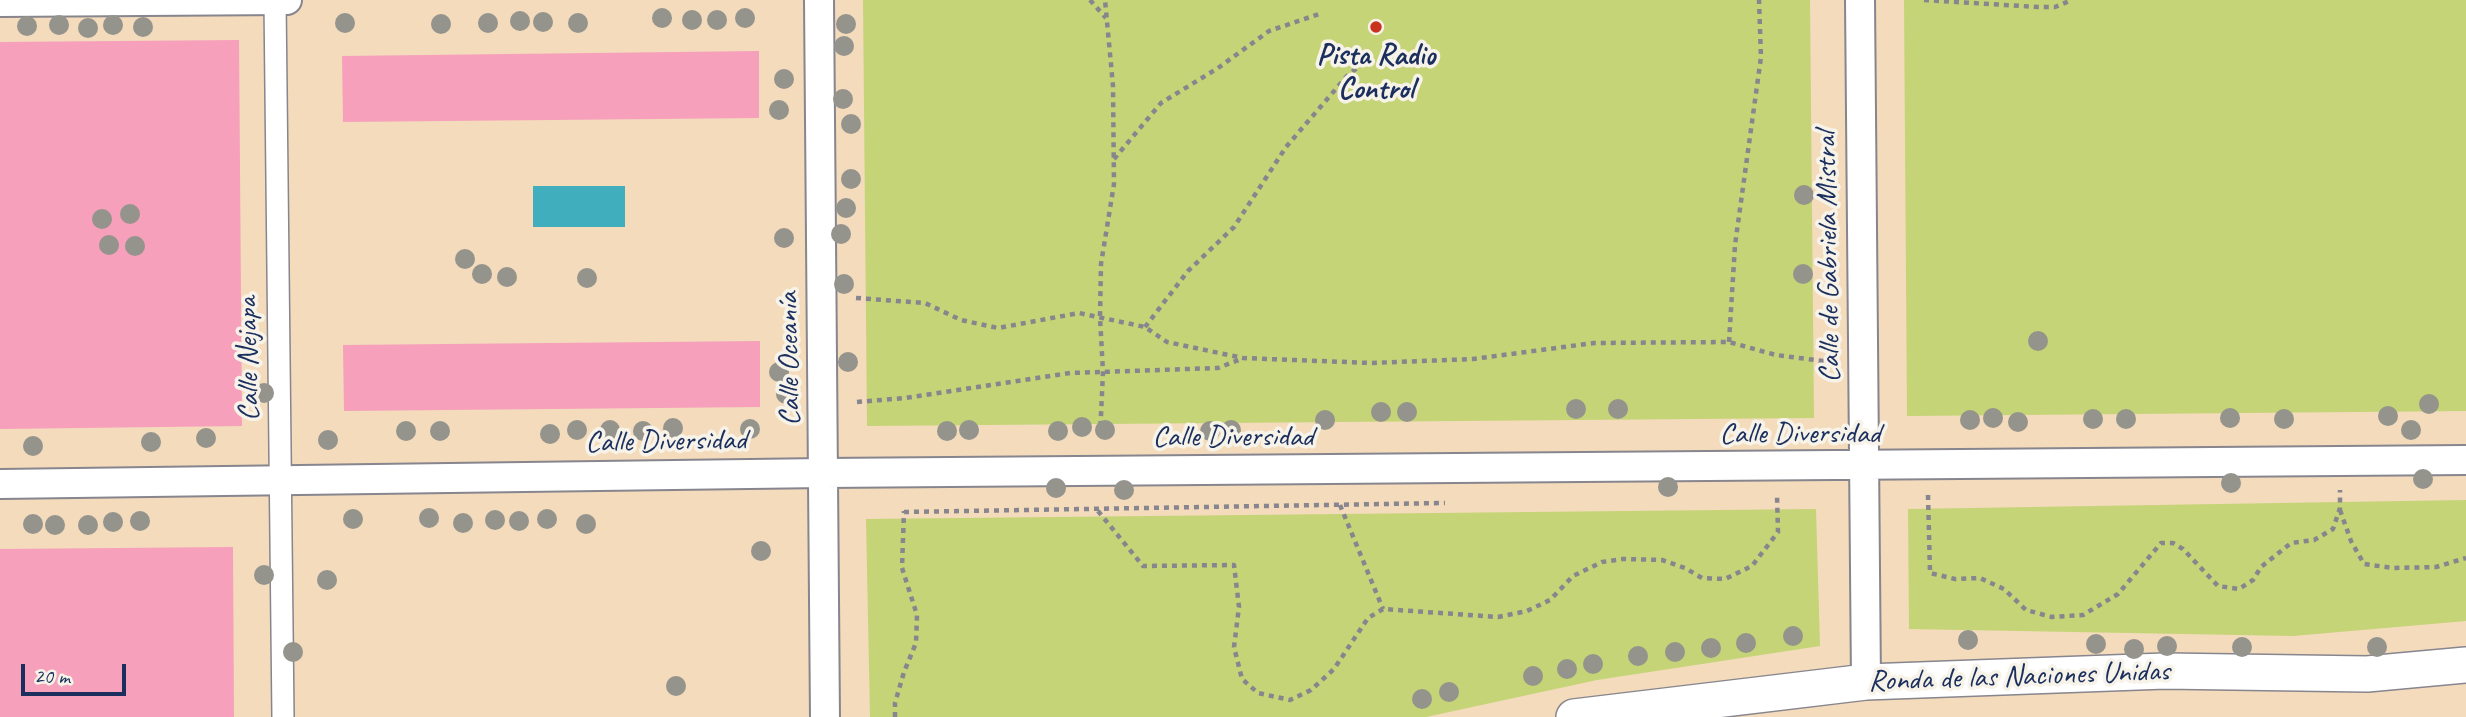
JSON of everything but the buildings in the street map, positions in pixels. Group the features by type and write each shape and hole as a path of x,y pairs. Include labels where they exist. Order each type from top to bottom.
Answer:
{"street":[{"name":"Calle Nejapa","path":"275,0 284,717"},
{"path":"0,2 287,0"},
{"name":"Calle Oceanía","path":"819,0 825,717"},
{"name":"Calle de Gabriela Mistral","path":"1860,0 1866,682"},
{"name":"Calle Diversidad","path":"0,484 824,473 1864,467 2466,460"},
{"name":"Ronda de las Naciones Unidas","path":"1574,717 1866,682 2165,671 2367,674 2466,665"}],"path":[{"path":"1090,0 1107,19"},
{"path":"1100,436 1103,372 1101,264 1114,184 1113,86 1105,0"},
{"path":"1729,342 1735,245 1761,57 1759,0"},
{"path":"1924,0 2038,7 2055,7 2072,0"},
{"path":"1114,160 1161,103 1219,68 1269,31 1322,13"},
{"path":"1145,327 1188,271 1234,227 1286,148 1347,76 1367,60"},
{"path":"856,298 925,303 961,320 998,328 1079,313 1145,327 1167,342 1243,358 1371,363 1473,359 1594,343 1729,342 1776,355 1832,362"},
{"path":"857,402 918,397 1070,373 1219,368 1243,358"},
{"path":"1928,494 1930,573 1955,579 1980,578 2004,589 2025,610 2052,617 2083,615 2118,594 2161,543 2172,543 2183,549 2218,586 2239,589 2253,580 2261,567 2291,543 2314,540 2333,529 2340,508 2340,490"},
{"path":"1098,511 1143,566 1234,565 1239,607 1234,647 1242,679 1258,693 1290,700 1311,691 1334,669 1368,618 1383,609 1498,617 1527,611 1550,600 1573,576 1601,562 1623,559 1662,560 1685,568 1702,578 1725,579 1752,566 1778,532 1777,497"},
{"path":"1764,498 1791,497"},
{"path":"895,717 895,703 916,643 917,615 902,568 904,512 1098,511 1449,503"},
{"path":"1340,505 1383,609"},
{"path":"2340,508 2351,541 2364,564 2393,568 2436,566 2466,558"}],"green space":[{"path":"863,0 1810,0 1814,418 867,426"},
{"path":"1904,0 2466,0 2466,411 1907,416"},
{"path":"2466,500 2466,621 2293,636 1909,629 1908,509"},
{"path":"1816,509 1820,646 1597,680 1426,717 870,717 866,519"}],"water":[{"path":"533,186 625,186 625,227 533,227"}],"place":[{"name":"Pista Radio Control","path":"1376,27"}]}
